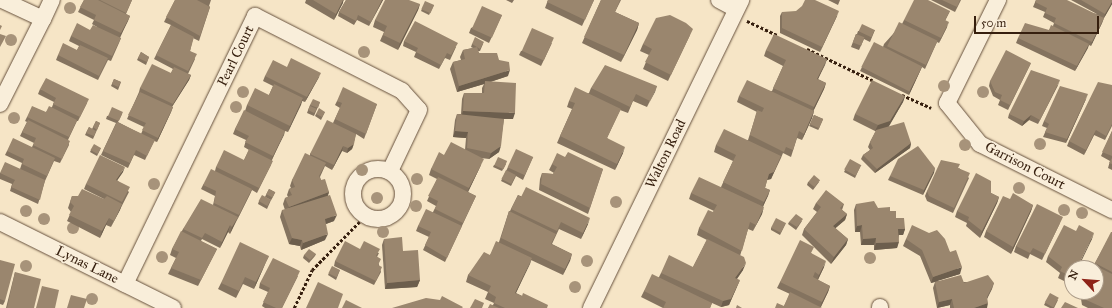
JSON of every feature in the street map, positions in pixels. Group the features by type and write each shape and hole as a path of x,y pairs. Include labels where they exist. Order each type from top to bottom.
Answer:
{"street":[{"path":"5,0 43,19"},
{"path":"0,104 52,0"},
{"path":"719,0 740,9"},
{"name":"Garrison Court","path":"998,0 947,103 980,144 1112,210"},
{"name":"Walton Road","path":"591,308 740,9"},
{"name":"Pearl Court","path":"125,284 256,16 402,91 419,110 390,171"},
{"path":"367,171 390,171 403,187 401,207 388,218 366,216 355,205 356,183 367,171"},
{"name":"Lynas Lane","path":"0,222 174,308"}],"path":[{"path":"740,9 784,39"},
{"path":"798,46 882,85"},
{"path":"896,92 931,108"},
{"path":"294,308 312,270 366,216"}],"building":[{"path":"84,0 98,0 130,16 121,33 94,20 96,15 80,7"},
{"path":"100,0 132,0 126,13"},
{"path":"175,0 197,0 210,7 200,36 166,17"},
{"path":"313,0 343,0 336,14"},
{"path":"346,0 382,0 371,22 358,15 356,21 339,12"},
{"path":"385,0 409,0 420,4 400,43 383,35 387,26 375,20"},
{"path":"548,0 594,0 585,20 547,2"},
{"path":"601,0 620,0 615,12 639,23 624,55 584,37"},
{"path":"805,0 815,0 839,11 822,47 782,28 782,12 796,11 802,6"},
{"path":"914,0 928,0 950,11 945,20 949,22 941,38 904,20"},
{"path":"942,0 960,0 957,7"},
{"path":"1036,0 1067,0 1104,18 1092,42 1054,23 1056,18 1045,13 1047,8 1035,2"},
{"path":"1081,0 1112,0 1112,2 1105,14"},
{"path":"425,1 434,5 430,13 421,9"},
{"path":"482,6 502,15 492,38 472,29"},
{"path":"670,15 686,23 693,29 671,75 645,62 652,49 643,44 656,18"},
{"path":"415,21 458,43 451,55 447,53 441,65 416,52 418,48 404,41"},
{"path":"899,22 938,41 926,65 887,46"},
{"path":"77,23 90,30 93,25 121,38 112,56 71,36"},
{"path":"1025,23 1049,30 1051,25 1089,44 1077,66 1018,38"},
{"path":"862,24 875,30 871,37 859,31"},
{"path":"171,25 194,37 190,51 197,54 188,71 156,55"},
{"path":"532,28 554,38 544,61 522,51"},
{"path":"0,34 6,36 0,47"},
{"path":"774,34 827,59 817,79 826,83 814,107 773,88 786,60 766,50"},
{"path":"856,34 864,37 861,46 853,42"},
{"path":"475,37 484,42 480,49 472,44"},
{"path":"874,42 922,67 909,91 861,67"},
{"path":"63,43 77,50 80,45 108,58 99,76 58,55"},
{"path":"477,47 479,53 497,53 499,60 509,62 510,70 459,86 453,62 465,59 463,50"},
{"path":"1006,50 1031,63 1010,105 1000,100 1002,95 995,92 990,81"},
{"path":"141,52 149,57 147,62 138,58"},
{"path":"291,58 321,73 307,97 265,76 273,60 287,67"},
{"path":"152,64 171,73 174,67 191,75 173,104 140,88"},
{"path":"605,65 657,86 650,101 636,94 630,107 591,88"},
{"path":"1031,70 1060,80 1040,120 1031,115 1024,121 1009,114"},
{"path":"46,78 89,99 80,117 53,104 56,98 40,89"},
{"path":"114,79 121,82 118,87 112,84"},
{"path":"747,80 814,111 804,134 799,131 793,150 786,147 784,152 750,135 757,110 762,112 764,108 739,96"},
{"path":"872,80 905,96 890,121 878,125 855,114"},
{"path":"485,81 516,83 515,113 463,111 464,93 484,93"},
{"path":"1098,82 1112,85 1112,124 1106,136 1096,130 1086,150 1069,141"},
{"path":"274,84 303,98 290,126 247,105 255,88 269,95"},
{"path":"1060,86 1088,94 1067,139 1045,132 1049,124 1044,121"},
{"path":"343,87 377,104 366,134 335,119 342,103 337,101"},
{"path":"575,87 621,109 607,138 625,147 617,164 560,136 575,103 569,101"},
{"path":"140,92 173,107 158,138 142,130 146,123 128,115"},
{"path":"313,99 320,102 318,108 310,105"},
{"path":"32,106 46,112 49,106 77,120 69,137 27,117"},
{"path":"310,106 317,109 314,113 308,110"},
{"path":"112,107 123,112 119,121 108,116"},
{"path":"319,108 325,112 322,117 316,114"},
{"path":"244,110 285,131 273,156 245,142 249,136 235,129"},
{"path":"457,114 504,119 501,146 491,153 467,148 468,132 455,131"},
{"path":"814,115 823,119 819,128 810,124"},
{"path":"28,120 70,141 62,159 33,145 36,138 22,132"},
{"path":"327,120 356,134 354,144 348,148 343,146 334,165 310,154"},
{"path":"96,121 100,123 97,130 93,127"},
{"path":"117,122 155,140 147,156 136,150 130,163 103,151"},
{"path":"904,122 911,143 877,169 863,155 873,148 870,142 876,130"},
{"path":"89,127 96,131 94,136 86,133"},
{"path":"724,129 781,156 774,172 769,174 765,188 770,190 764,202 723,182 736,155 716,145"},
{"path":"1112,131 1112,156 1102,152"},
{"path":"13,138 55,158 47,176 22,164 24,159 7,151"},
{"path":"451,142 484,159 469,188 431,169 439,152 444,155"},
{"path":"94,144 101,148 97,154 90,150"},
{"path":"918,146 935,168 924,190 890,176 898,159"},
{"path":"249,149 273,161 259,188 216,167 224,150 244,160"},
{"path":"516,149 533,157 525,175 508,167"},
{"path":"568,152 603,169 590,208 541,184 542,173 553,174 557,167 552,164 557,153 565,157"},
{"path":"305,153 326,163 319,176 321,180 325,179 329,192 289,207 285,198 292,195 289,189 295,187 292,180"},
{"path":"100,155 125,167 116,180 130,187 122,202 86,184"},
{"path":"498,157 507,161 503,169 494,165"},
{"path":"850,159 861,165 856,176 844,169"},
{"path":"941,160 960,164 958,168 970,173 954,208 929,196 927,191"},
{"path":"5,162 45,180 40,200 11,187 15,180 0,173"},
{"path":"211,169 252,189 239,215 214,203 216,191 203,185"},
{"path":"506,170 516,175 511,184 501,179"},
{"path":"976,173 991,181 991,193 999,197 982,231 968,220 969,217 957,211"},
{"path":"814,175 820,180 814,187 808,182"},
{"path":"438,177 476,196 463,223 435,209 438,201 428,196"},
{"path":"699,177 764,207 756,225 750,222 742,251 699,228 708,210 713,212 717,205 691,193"},
{"path":"526,187 590,218 583,233 561,222 557,231 511,209 518,195 521,197"},
{"path":"82,189 104,199 107,196 122,204 114,221 109,218 102,231 69,215 74,206 70,202 72,196 78,196"},
{"path":"269,189 275,192 273,198 266,194"},
{"path":"826,190 844,204 840,208 847,214 833,226 848,239 834,257 804,229 821,207 816,203"},
{"path":"1013,193 1033,205 1013,247 986,231 1003,196 1010,199"},
{"path":"262,195 271,200 267,206 259,201"},
{"path":"330,195 337,215 325,219 328,234 303,243 302,240 292,238 282,210"},
{"path":"201,199 238,217 232,227 230,225 222,242 205,233 202,238 183,229"},
{"path":"874,201 878,208 890,207 890,211 896,211 896,218 904,218 905,229 898,229 899,242 876,243 876,238 863,239 862,225 857,226 856,204"},
{"path":"1037,204 1063,217 1045,254 1033,248 1030,253 1016,246"},
{"path":"426,209 462,226 447,258 425,245 431,232 418,226"},
{"path":"509,211 556,234 551,244 572,254 565,269 501,238"},
{"path":"796,214 803,219 797,227 789,222"},
{"path":"776,218 786,223 781,233 771,228"},
{"path":"912,225 929,233 937,230 945,239 950,252 956,250 962,267 933,277 922,250 906,239"},
{"path":"1064,225 1076,231 1079,225 1094,233 1081,260 1064,260 1064,273 1060,271 1062,267 1048,256"},
{"path":"181,231 217,249 201,280 171,268 179,252 172,249"},
{"path":"1112,232 1112,272 1104,268 1104,260 1097,260"},
{"path":"402,237 403,251 418,250 420,280 387,283 384,239"},
{"path":"707,239 744,257 746,263 735,278 740,280 731,299 723,301 661,273 669,255 693,267"},
{"path":"800,240 814,247 811,253 826,261 819,275 815,272 813,277 830,286 822,302 780,282"},
{"path":"345,241 360,249 364,241 380,249 376,256 381,259 378,265 382,267 376,281 335,261"},
{"path":"496,241 532,258 515,293 522,296 523,293 548,305 547,308 505,308 494,303 496,297 488,292 491,286 468,275 484,252 490,255"},
{"path":"240,242 269,256 256,282 245,277 239,291 221,283"},
{"path":"309,249 316,254 310,260 304,255"},
{"path":"273,258 300,271 282,308 276,308 263,302 270,288 260,283"},
{"path":"0,260 15,264 5,301 0,299"},
{"path":"332,266 340,270 336,277 328,273"},
{"path":"1104,270 1112,274 1112,308 1104,308 1086,300 1104,300"},
{"path":"15,272 41,279 34,308 7,308"},
{"path":"652,274 712,303 710,308 663,308 666,302 644,291"},
{"path":"961,275 964,283 988,275 994,283 987,297 988,303 974,308 954,308 952,299 939,302 935,282"},
{"path":"318,282 343,294 338,308 306,308"},
{"path":"42,286 59,290 55,308 36,308"},
{"path":"790,292 822,308 775,308 777,303 784,306"},
{"path":"1050,293 1059,298 1053,307 1045,303"},
{"path":"71,295 87,299 84,308 67,308"},
{"path":"442,296 463,307 392,308 426,298 440,300"},
{"path":"475,299 484,303 482,308 470,308"},
{"path":"346,300 362,308 342,308"},
{"path":"1065,302 1078,308 1061,308"},
{"path":"490,304 499,308 488,308"}]}
